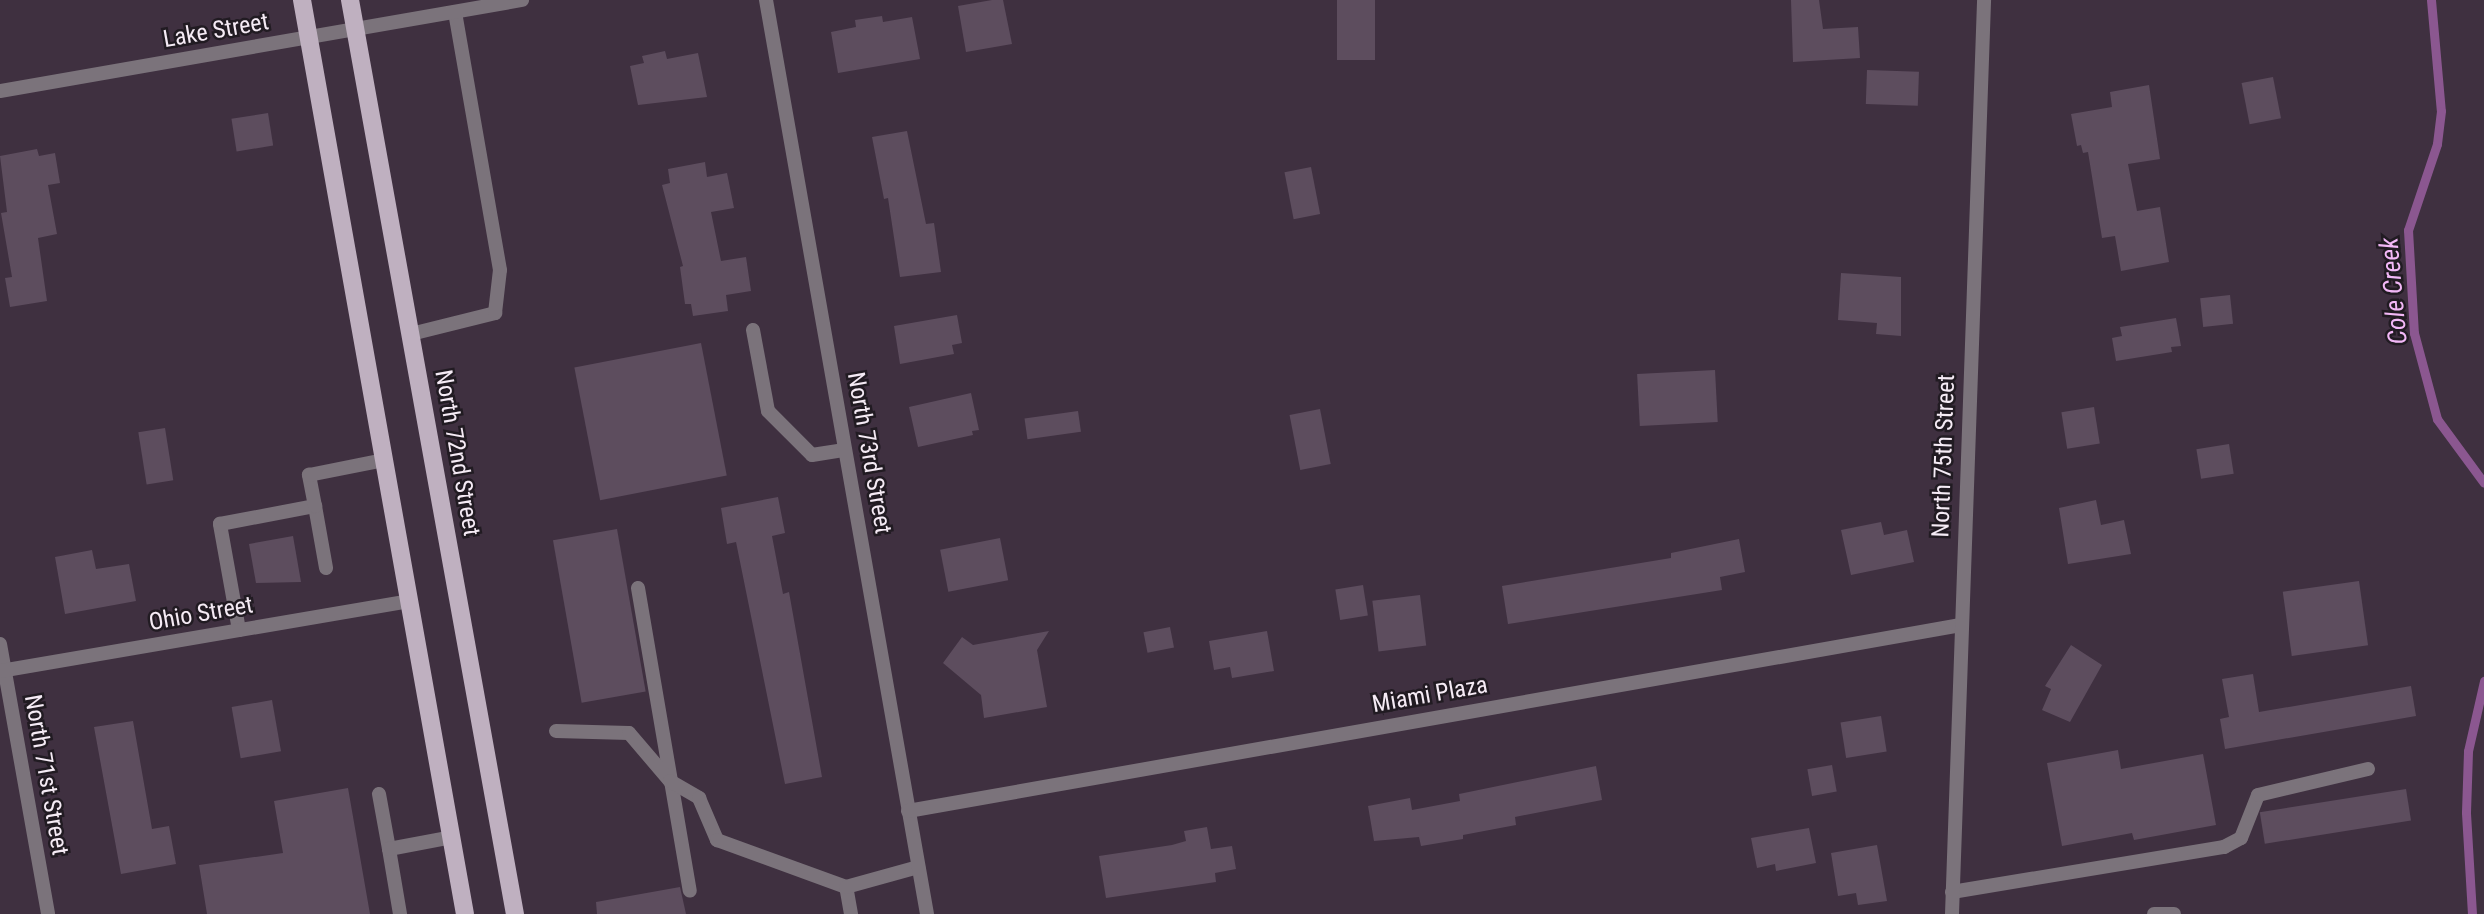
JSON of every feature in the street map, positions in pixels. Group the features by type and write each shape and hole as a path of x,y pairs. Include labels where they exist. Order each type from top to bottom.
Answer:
{"main road":[{"path":"302,0 466,914"},
{"name":"North 72nd Street","path":"350,0 515,914"}],"street":[{"name":"Lake Street","path":"0,91 522,0"},
{"name":"North 73rd Street","path":"766,0 927,914"},
{"name":"North 75th Street","path":"1952,914 1984,0"},
{"path":"411,334 495,313 500,270 455,12"},
{"path":"753,330 768,411 812,455 845,450"},
{"path":"326,568 309,475 384,460"},
{"path":"239,630 220,524 314,506"},
{"path":"638,588 690,891"},
{"name":"Ohio Street","path":"2,671 409,601"},
{"name":"Miami Plaza","path":"908,811 1961,625"},
{"name":"North 71st Street","path":"0,644 2,671 48,914"},
{"path":"556,731 629,733 670,780 699,798 717,841 846,887 918,867"},
{"path":"1952,892 2224,847 2241,838 2258,795 2368,769"},
{"path":"379,794 400,914"},
{"path":"389,849 452,837"},
{"path":"846,887 851,914"},
{"path":"2154,914 2174,914"}],"building":[{"path":"1003,0 1012,44 966,52 958,6"},
{"path":"1337,0 1375,0 1375,60 1337,60"},
{"path":"1791,0 1819,0 1823,29 1858,27 1860,58 1793,62"},
{"path":"882,16 883,22 912,17 920,59 838,73 831,32 856,27 855,20"},
{"path":"665,51 667,59 698,53 707,97 638,105 630,66 644,63 642,56"},
{"path":"1867,70 1919,72 1918,106 1866,104"},
{"path":"2273,77 2281,118 2250,124 2242,83"},
{"path":"2149,85 2160,159 2128,164 2137,211 2160,207 2169,262 2121,271 2115,236 2102,238 2088,152 2083,153 2081,145 2077,146 2071,114 2112,107 2110,92"},
{"path":"268,113 273,146 237,151 231,119"},
{"path":"907,131 926,224 934,223 941,272 900,277 888,198 884,199 872,137"},
{"path":"37,149 39,156 55,153 60,183 48,185 57,234 38,238 47,301 10,307 5,278 12,277 1,213 7,212 0,156"},
{"path":"705,162 707,177 727,173 734,208 711,212 721,261 746,257 751,291 726,295 728,311 693,316 691,304 685,304 680,267 683,266 662,185 670,183 668,169"},
{"path":"1311,167 1320,214 1294,219 1284,172"},
{"path":"1841,273 1901,277 1901,336 1876,334 1877,323 1838,320"},
{"path":"2230,295 2233,324 2203,327 2200,298"},
{"path":"957,315 962,343 952,345 954,354 900,364 894,326"},
{"path":"2176,318 2181,346 2171,347 2172,352 2116,361 2112,338 2122,336 2120,327"},
{"path":"701,343 727,476 600,500 574,368"},
{"path":"1715,370 1718,422 1640,426 1637,374"},
{"path":"971,393 979,430 972,431 973,435 918,447 909,407"},
{"path":"2094,407 2100,444 2067,449 2061,412"},
{"path":"1320,409 1331,464 1300,470 1290,415"},
{"path":"1078,411 1081,432 1027,439 1025,419"},
{"path":"165,428 173,480 147,485 138,432"},
{"path":"2229,444 2234,474 2201,479 2196,449"},
{"path":"778,497 785,533 772,536 783,594 789,592 822,777 785,784 736,542 727,544 721,508"},
{"path":"2096,500 2101,525 2124,520 2131,554 2068,564 2059,508"},
{"path":"1881,522 1884,535 1907,530 1914,562 1851,575 1841,530"},
{"path":"617,529 646,691 582,703 553,540"},
{"path":"293,536 301,582 256,583 249,544"},
{"path":"1000,538 1008,580 948,592 940,550"},
{"path":"1739,539 1745,572 1720,577 1722,590 1508,624 1502,586 1671,558 1671,553"},
{"path":"92,550 96,569 129,564 136,601 65,614 55,557"},
{"path":"2359,581 2368,645 2292,656 2283,592"},
{"path":"1363,585 1368,616 1340,620 1335,589"},
{"path":"1420,595 1426,646 1379,651 1372,601"},
{"path":"1170,627 1174,648 1148,653 1143,632"},
{"path":"1049,631 1037,650 1047,707 984,718 981,695 943,663 962,637 973,645"},
{"path":"1267,631 1274,671 1232,678 1230,667 1214,670 1209,641"},
{"path":"2071,645 2102,665 2070,722 2042,710 2051,689 2045,686"},
{"path":"2253,674 2259,712 2411,686 2416,716 2225,749 2220,719 2229,717 2222,679"},
{"path":"272,700 281,751 241,758 232,707"},
{"path":"1881,716 1887,752 1846,758 1841,722"},
{"path":"133,721 152,829 169,826 176,864 121,874 94,727"},
{"path":"2118,750 2121,769 2203,754 2216,825 2134,840 2132,833 2062,846 2047,763"},
{"path":"1832,765 1837,792 1812,796 1807,769"},
{"path":"1596,766 1602,800 1515,817 1516,825 1463,835 1463,839 1421,846 1419,837 1374,841 1368,806 1410,798 1412,810 1460,801 1459,794"},
{"path":"348,788 370,914 207,914 199,865 283,853 274,801"},
{"path":"2406,789 2411,821 2265,844 2260,812"},
{"path":"1207,827 1211,849 1232,846 1236,869 1215,873 1216,882 1106,898 1099,856 1172,845 1186,841 1184,831"},
{"path":"1809,828 1816,863 1776,871 1775,864 1757,868 1751,838"},
{"path":"1877,845 1887,901 1858,905 1856,893 1838,896 1831,853"},
{"path":"680,887 686,914 597,914 596,902"}],"waterway":[{"name":"Cole Creek","path":"2431,0 2441,111 2437,144 2408,230 2414,333 2437,419 2484,483"},
{"name":"Cole Creek","path":"2472,914 2466,812 2468,751 2484,681"}]}
